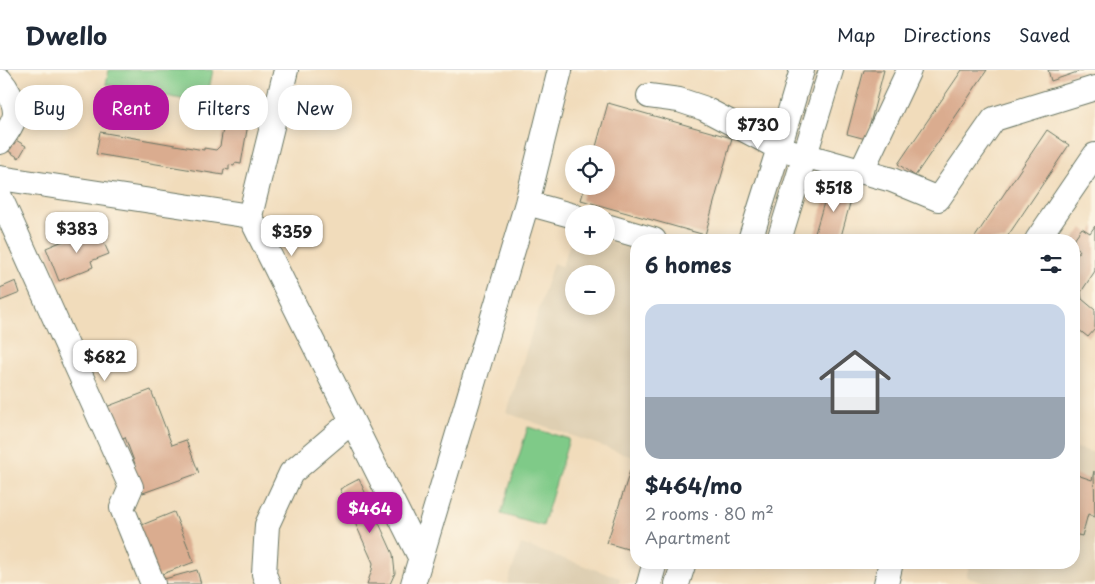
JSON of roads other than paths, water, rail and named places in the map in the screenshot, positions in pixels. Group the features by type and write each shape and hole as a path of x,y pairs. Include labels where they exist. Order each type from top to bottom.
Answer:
{"street":[{"path":"286,70 250,216 420,558"},
{"path":"413,584 527,202 560,70"},
{"path":"752,234 802,70"},
{"path":"861,172 887,118 906,72 909,70"},
{"path":"781,234 806,156 827,71"},
{"path":"0,80 13,102 15,115 0,142"},
{"path":"649,96 679,100 703,108 779,148 892,180 938,199 994,119 1095,88"},
{"path":"1041,234 1095,155"},
{"path":"0,178 250,216"},
{"path":"0,198 131,487 122,508 153,584"},
{"path":"527,202 565,213"},
{"path":"615,229 633,234"},
{"path":"268,584 264,574 267,525 291,473 352,421"},
{"path":"649,584 653,569"},
{"path":"677,584 682,569"},
{"path":"886,584 889,569"}]}
